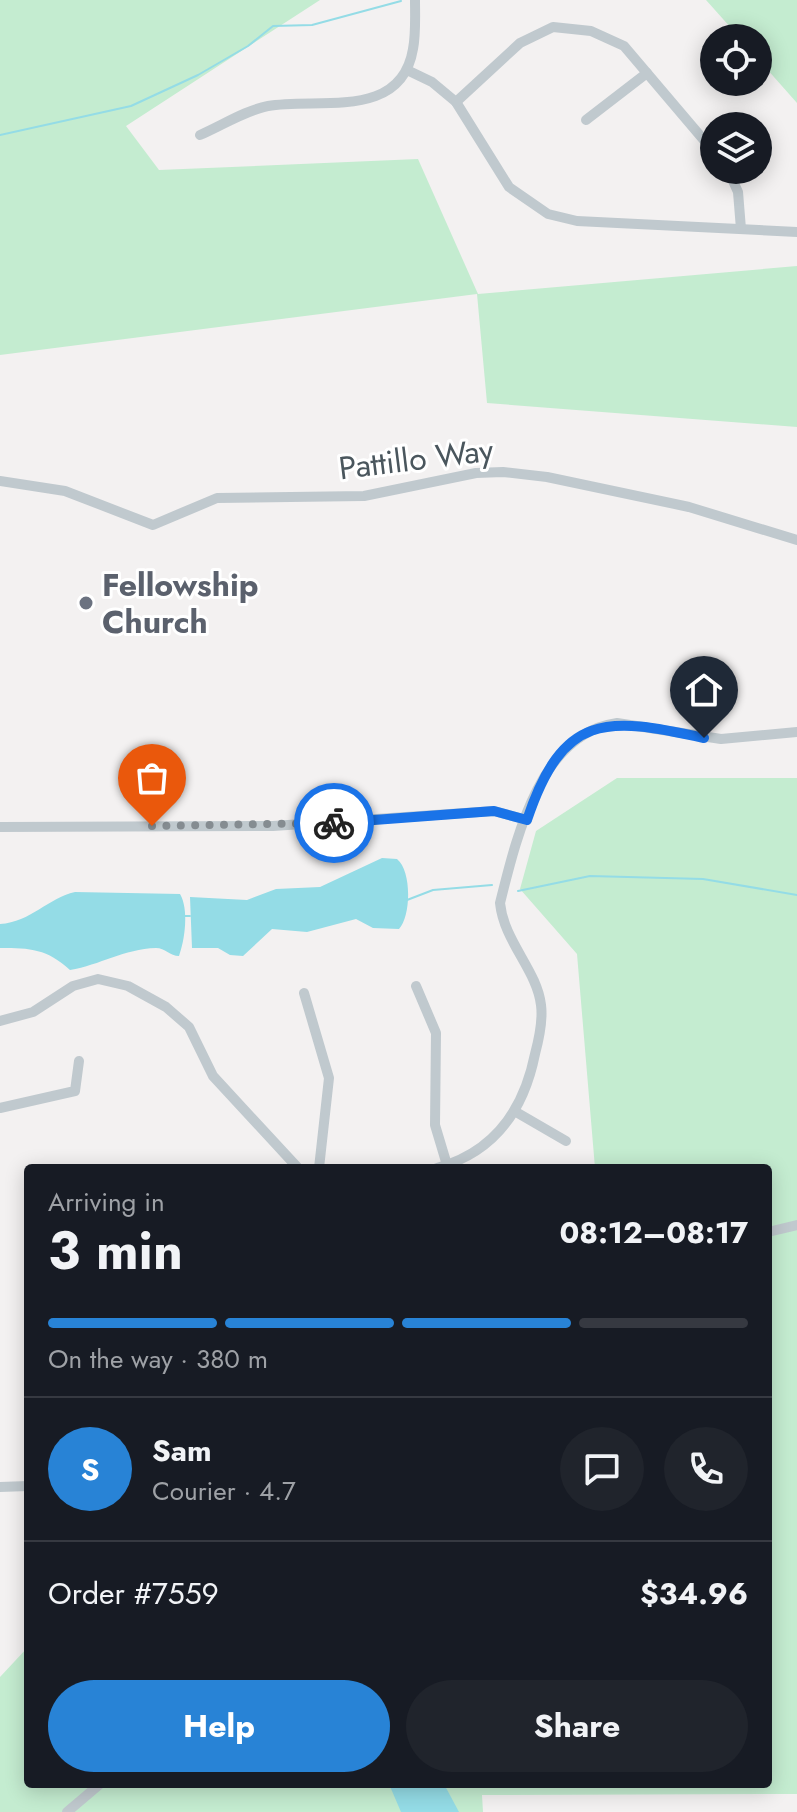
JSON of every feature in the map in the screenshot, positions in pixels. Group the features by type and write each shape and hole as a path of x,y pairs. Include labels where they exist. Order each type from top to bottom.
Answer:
{"street":[{"path":"200,135 264,106 364,101 386,92 407,70 414,49 415,0"},
{"path":"456,102 520,43 553,27 591,31 624,46 700,135"},
{"path":"407,70 432,82 456,102 509,187 548,214 577,221 797,232"},
{"path":"586,120 647,73"},
{"path":"734,184 738,192 741,229"},
{"name":"Pattillo Way","path":"0,481 65,491 112,512 153,525 217,498 364,496 433,480 503,472 547,477 689,507 797,540"},
{"path":"448,1164 474,1151 516,1112 530,1080 541,1004 502,922 500,903 538,786 567,744 601,725 655,727 721,739 797,732"},
{"path":"0,827 273,826 494,811 527,820"},
{"path":"0,1021 33,1012 73,986 98,979 128,986 166,1007 189,1027 213,1076 294,1164"},
{"path":"416,986 436,1033 435,1125 442,1164"},
{"path":"304,993 329,1078 319,1164"},
{"path":"0,1108 75,1091 79,1061"},
{"path":"516,1112 566,1141"},
{"path":"772,1231 797,1225"},
{"path":"0,1487 24,1486"},
{"path":"67,1812 95,1788"}],"green space":[{"path":"0,0 320,0 126,126 159,170 418,159 478,294 797,266 797,427 487,403 477,294 0,355"},
{"path":"706,0 797,0 797,103 772,75 772,24 727,24"},
{"path":"617,778 797,778 797,1794 482,1795 483,1812 0,1812 0,1677 24,1651 24,1788 772,1788 772,1164 595,1164 577,954 520,889 536,831"}],"water":[{"path":"382,858 397,859 405,873 408,904 399,929 373,928 356,919 307,932 272,929 243,956 230,955 218,948 192,948 190,897 247,900 276,889 320,887"},
{"path":"75,892 180,894 185,925 179,956 159,948 144,949 70,970 38,951 0,948 0,924 21,919"},
{"path":"391,1788 446,1788 459,1812 401,1812"}],"waterway":[{"path":"0,135 131,106 198,75 248,46 273,26 312,25 401,1"},
{"path":"518,891 590,876 703,879 797,895"},
{"path":"407,900 433,890 492,885"},
{"path":"184,916 190,916"}],"way so far":[{"path":"152,826 334,823"}],"place":[{"name":"Fellowship Church","path":"86,603"}],"route":[{"path":"334,823 494,811 527,820 538,786 567,744 601,725 617,723 655,727 704,738"}]}
